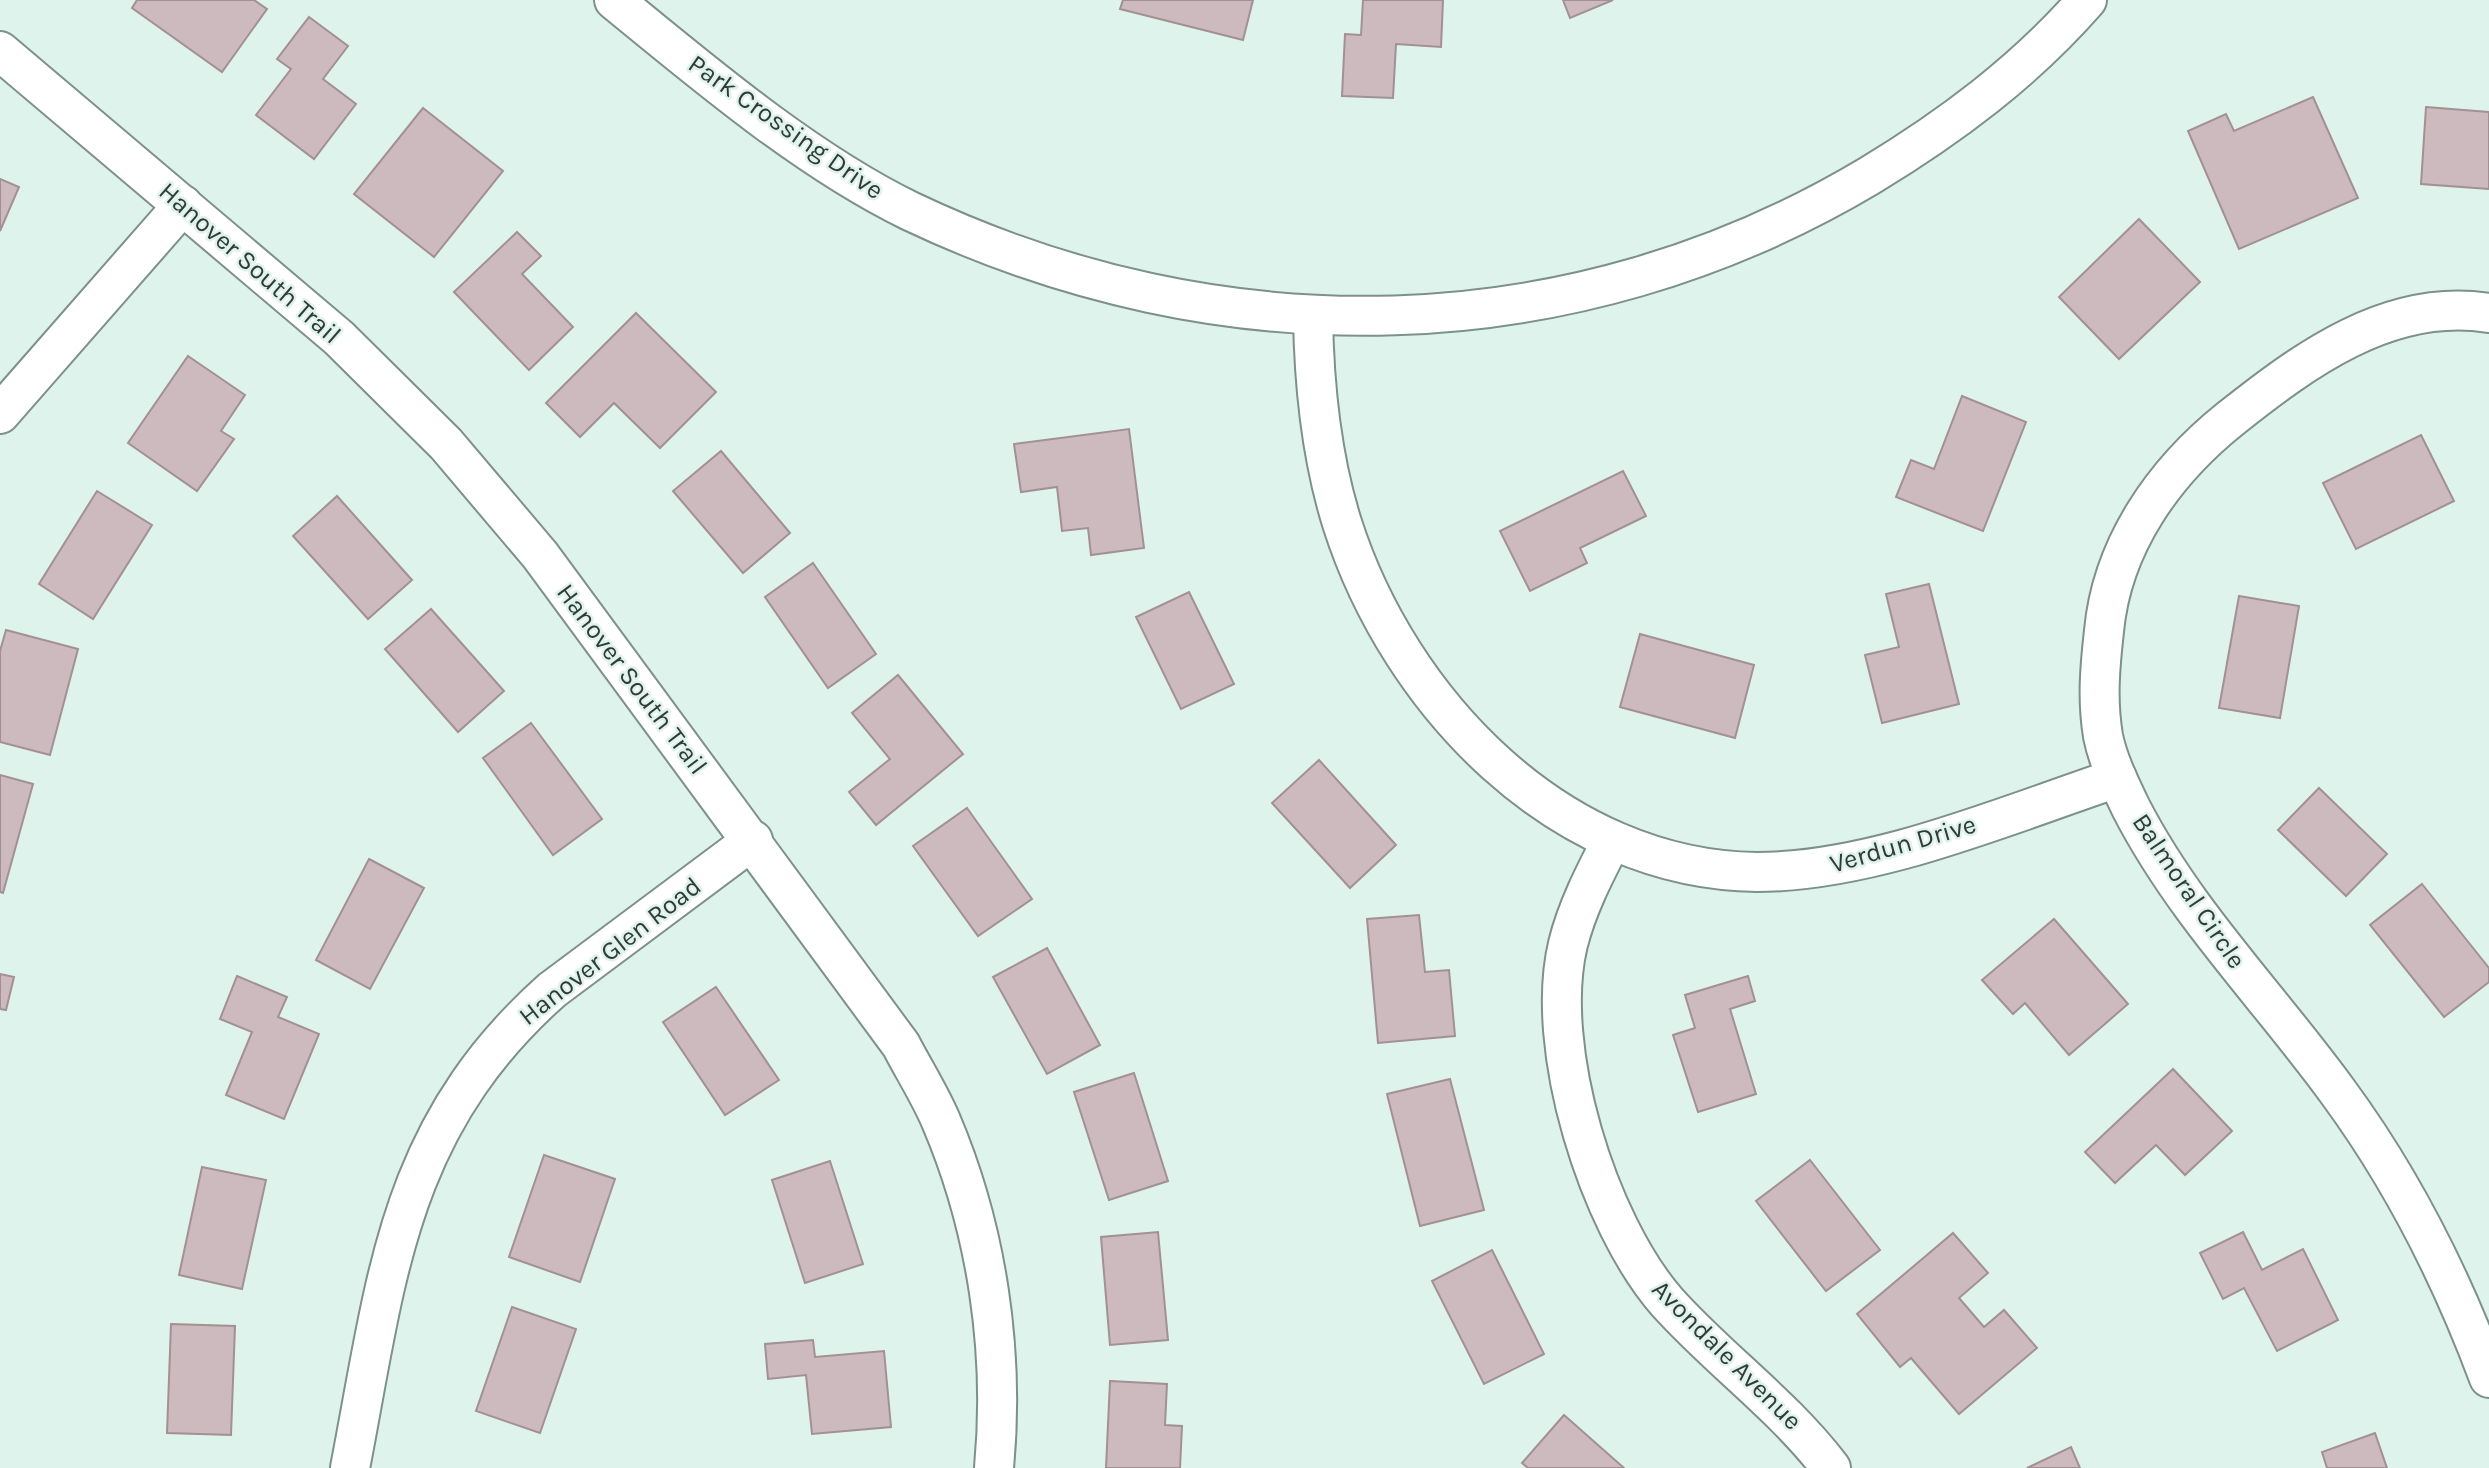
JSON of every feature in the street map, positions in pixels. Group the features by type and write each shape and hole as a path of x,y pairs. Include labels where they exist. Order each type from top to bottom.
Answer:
{"street":[{"name":"Park Crossing Drive","path":"614,0 787,134 867,188 909,210 998,248 1073,274 1170,298 1313,316 1360,318 1445,314 1544,302 1641,278 1732,245 1816,208 1930,139 2005,82 2087,0"},
{"name":"Hanover South Trail","path":"0,51 340,338 446,444 540,555 753,840 901,1045 941,1121 970,1201 984,1262 996,1347 998,1434 995,1468"},
{"path":"0,414 183,205"},
{"name":"Balmoral Circle","path":"2489,313 2424,314 2341,340 2266,390 2208,437 2183,462 2141,517 2127,541 2109,591 2098,686 2104,738 2117,778 2145,834 2197,912 2337,1090 2367,1134 2422,1225 2468,1322 2489,1378"},
{"name":"Verdun Drive","path":"1313,316 1314,369 1324,453 1342,524 1369,592 1403,655 1464,732 1519,783 1549,806 1611,842 1664,860 1755,872 1816,869 1885,854 2117,778"},
{"name":"Hanover Glen Road","path":"350,1468 393,1248 413,1184 458,1095 479,1066 526,1013 552,990 753,840"},
{"name":"Avondale Avenue","path":"1611,842 1586,890 1568,945 1561,1002 1565,1063 1602,1195 1630,1252 1667,1302 1805,1433 1831,1468"}],"building":[{"path":"137,0 254,0 267,9 222,72 132,8"},
{"path":"1123,0 1253,0 1243,40 1120,9"},
{"path":"1363,0 1443,0 1441,47 1396,44 1393,98 1342,96 1345,34 1361,35"},
{"path":"1563,0 1613,0 1570,18"},
{"path":"309,17 348,46 323,79 356,104 314,159 256,115 291,69 277,59"},
{"path":"2313,97 2358,198 2239,249 2188,131 2226,114 2234,131"},
{"path":"2426,107 2489,112 2489,189 2421,184"},
{"path":"423,108 503,171 434,257 354,194"},
{"path":"0,179 19,187 0,231"},
{"path":"2139,219 2200,282 2119,359 2059,297"},
{"path":"517,232 541,256 522,274 573,327 529,370 454,292"},
{"path":"636,313 716,392 660,448 614,403 580,437 546,403"},
{"path":"188,356 245,395 221,431 234,439 197,491 128,443"},
{"path":"1962,396 2026,422 1983,531 1896,497 1911,460 1934,469"},
{"path":"1129,429 1144,548 1091,555 1088,528 1062,531 1057,487 1021,492 1014,444"},
{"path":"2421,435 2454,501 2356,549 2323,483"},
{"path":"721,451 790,533 743,573 673,491"},
{"path":"1623,471 1646,516 1580,548 1587,563 1530,591 1500,531"},
{"path":"97,491 152,525 93,619 39,584"},
{"path":"337,496 412,580 368,619 293,536"},
{"path":"813,563 876,654 828,688 765,597"},
{"path":"1929,584 1959,704 1882,723 1865,655 1899,647 1886,594"},
{"path":"1189,592 1234,684 1181,709 1136,617"},
{"path":"2239,596 2299,606 2280,718 2219,708"},
{"path":"431,609 504,691 458,732 385,649"},
{"path":"6,630 78,649 50,755 0,742 0,651"},
{"path":"1640,634 1754,665 1735,738 1620,707"},
{"path":"898,675 963,754 876,825 849,792 890,759 852,713"},
{"path":"531,723 602,819 553,855 483,758"},
{"path":"1319,760 1396,845 1350,888 1272,803"},
{"path":"0,775 33,784 3,893 0,892"},
{"path":"2319,788 2387,854 2346,896 2278,830"},
{"path":"967,808 1032,899 978,936 913,846"},
{"path":"369,859 424,888 370,989 316,960"},
{"path":"2422,884 2489,968 2489,982 2444,1017 2370,925"},
{"path":"1419,915 1425,972 1449,970 1455,1036 1378,1043 1367,919"},
{"path":"2054,919 2128,1004 2069,1055 2025,1003 2013,1014 1982,980"},
{"path":"1047,948 1100,1045 1047,1074 993,977"},
{"path":"0,974 14,977 6,1010 0,1009"},
{"path":"237,976 287,997 278,1017 319,1034 284,1119 226,1095 252,1032 220,1019"},
{"path":"1748,976 1755,1001 1730,1009 1756,1094 1698,1112 1673,1035 1695,1028 1685,995"},
{"path":"716,987 779,1080 725,1115 663,1022"},
{"path":"2173,1069 2232,1131 2185,1175 2156,1145 2115,1183 2085,1152"},
{"path":"1134,1073 1168,1181 1109,1200 1074,1092"},
{"path":"1450,1079 1484,1210 1420,1226 1387,1094"},
{"path":"544,1155 615,1179 580,1282 509,1257"},
{"path":"1810,1160 1880,1250 1826,1291 1756,1201"},
{"path":"830,1161 863,1264 805,1283 772,1180"},
{"path":"202,1167 266,1180 242,1289 179,1275"},
{"path":"1158,1232 1168,1340 1110,1345 1101,1237"},
{"path":"2243,1232 2262,1270 2303,1249 2338,1320 2277,1351 2244,1288 2223,1299 2200,1253"},
{"path":"1953,1233 1988,1273 1959,1298 1984,1327 2004,1310 2037,1348 1959,1414 1911,1358 1900,1367 1857,1314"},
{"path":"1492,1250 1544,1354 1484,1384 1432,1281"},
{"path":"512,1307 576,1329 540,1433 476,1411"},
{"path":"171,1324 235,1326 231,1435 167,1433"},
{"path":"813,1340 815,1357 884,1351 891,1427 812,1434 806,1375 768,1379 765,1344"},
{"path":"1110,1381 1167,1384 1165,1425 1182,1426 1180,1468 1106,1468"},
{"path":"1564,1415 1624,1468 1528,1468 1522,1463"},
{"path":"2375,1433 2387,1468 2327,1468 2322,1452"},
{"path":"2071,1447 2080,1468 2027,1468"}]}
